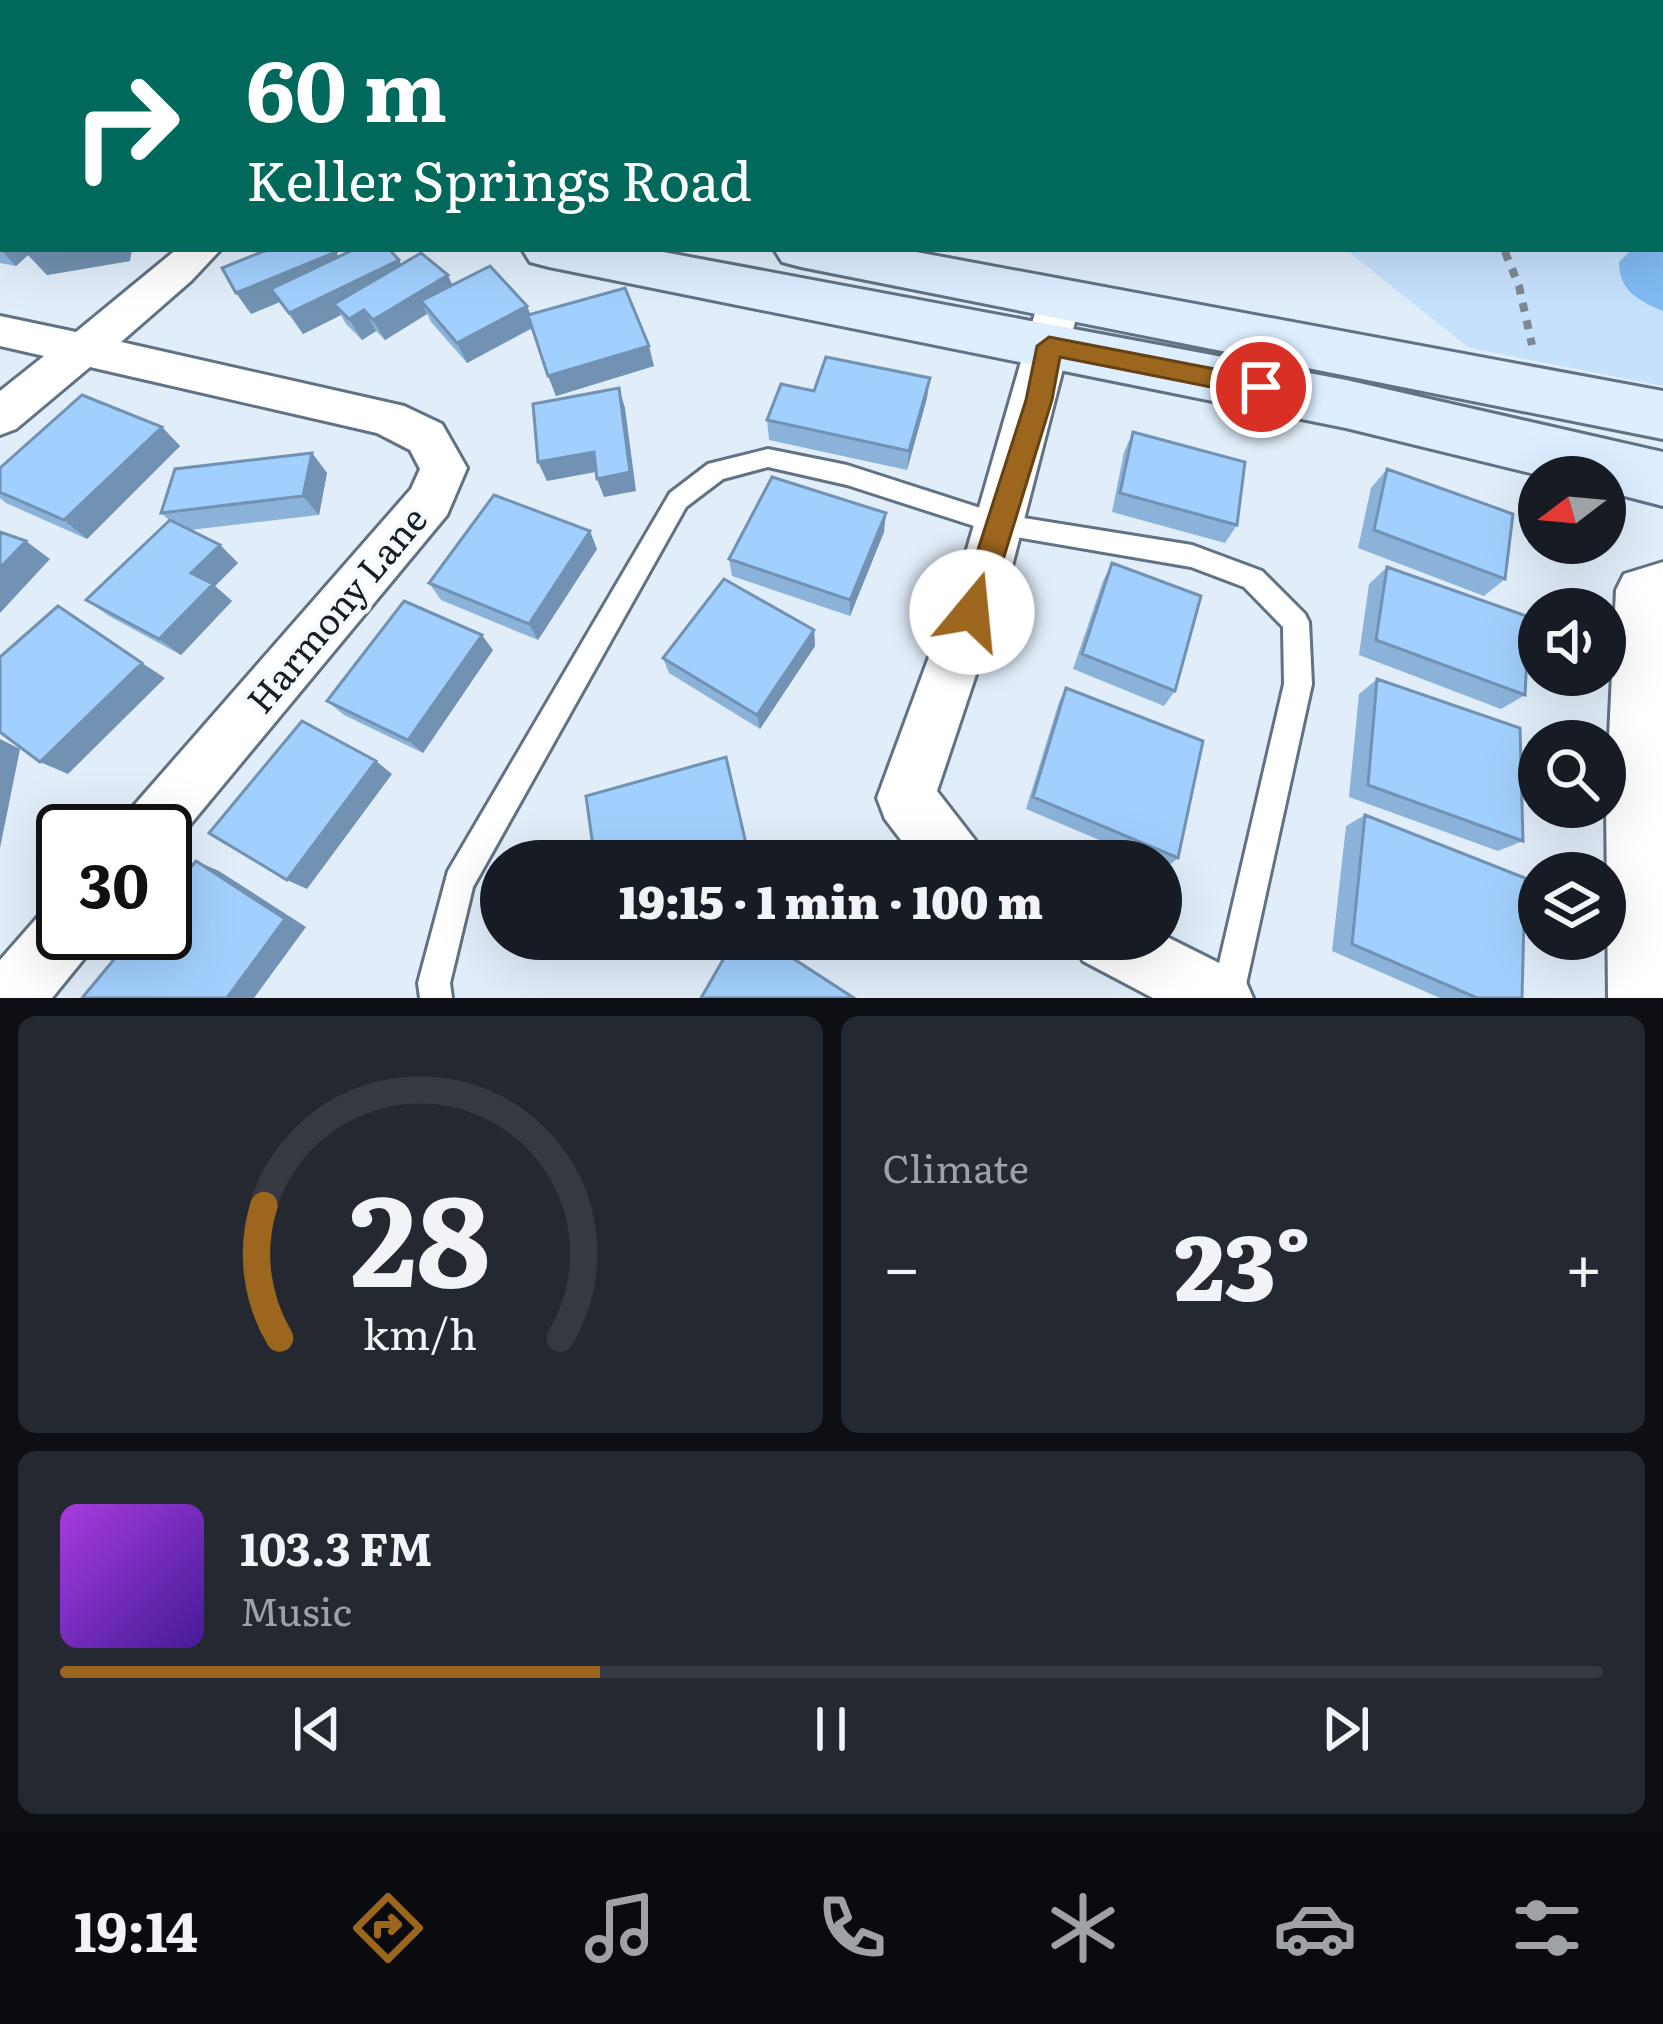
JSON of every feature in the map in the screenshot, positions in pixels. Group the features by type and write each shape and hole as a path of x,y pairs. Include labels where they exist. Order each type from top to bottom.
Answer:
{"main road":[{"path":"570,252 1663,415"},
{"path":"811,252 1346,404 1663,479"}],"street":[{"path":"0,417 76,350 149,300 198,252"},
{"path":"937,840 906,798 922,736 972,612 1039,400 1055,322"},
{"path":"0,331 76,350"},
{"name":"Harmony Lane","path":"76,350 237,381 388,418 426,437 444,468 430,501 174,804"},
{"path":"1641,998 1649,806 1642,590 1663,584"},
{"path":"10,998 42,960"},
{"path":"1147,960 1224,998"}],"lane":[{"path":"436,998 434,983 459,882 678,500 716,471 768,458 847,475 999,524 1192,556 1253,580 1295,622 1298,684 1224,998"}],"path":[{"path":"1505,252 1519,286 1534,353"}],"shaded area":[{"path":"1349,252 1663,252 1663,386 1469,348"}],"water":[{"path":"1629,252 1663,252 1663,311 1632,293 1622,280 1619,262"}],"building":[{"path":"262,252 336,252 236,293 222,268"},
{"path":"349,252 392,252 399,260 289,313 271,289"},
{"path":"421,253 448,275 373,320 364,310 349,319 334,304"},
{"path":"490,266 527,306 457,343 421,301"},
{"path":"625,288 649,346 548,376 528,315"},
{"path":"826,357 930,378 909,451 767,420 781,384 814,391"},
{"path":"619,388 630,472 597,479 594,452 538,462 533,404"},
{"path":"82,395 162,427 64,520 0,492 0,468"},
{"path":"1133,432 1245,462 1237,525 1120,493"},
{"path":"312,453 303,496 161,513 175,469"},
{"path":"1387,469 1513,514 1505,579 1374,530"},
{"path":"772,477 886,513 850,600 729,559"},
{"path":"494,495 590,531 529,624 429,583"},
{"path":"170,520 220,545 191,573 213,584 159,639 86,600"},
{"path":"0,532 26,541 0,568"},
{"path":"1112,563 1201,596 1175,691 1082,654"},
{"path":"1387,567 1518,613 1518,692 1376,640"},
{"path":"724,579 814,630 757,715 663,658"},
{"path":"404,601 482,635 408,740 327,701"},
{"path":"58,606 142,663 40,762 0,732 0,657"},
{"path":"1377,679 1518,727 1518,828 1523,828 1523,841 1368,785"},
{"path":"1066,688 1203,741 1182,840 1135,840 1033,797"},
{"path":"302,721 376,761 287,880 209,833"},
{"path":"726,757 745,840 592,840 586,796"},
{"path":"1365,815 1518,875 1522,998 1477,998 1352,944"},
{"path":"196,861 285,919 227,998 82,998 114,960 192,960 192,866"},
{"path":"723,960 795,960 854,998 701,998"}],"route":[{"path":"972,612 1039,400 1049,346 1261,387"}]}
